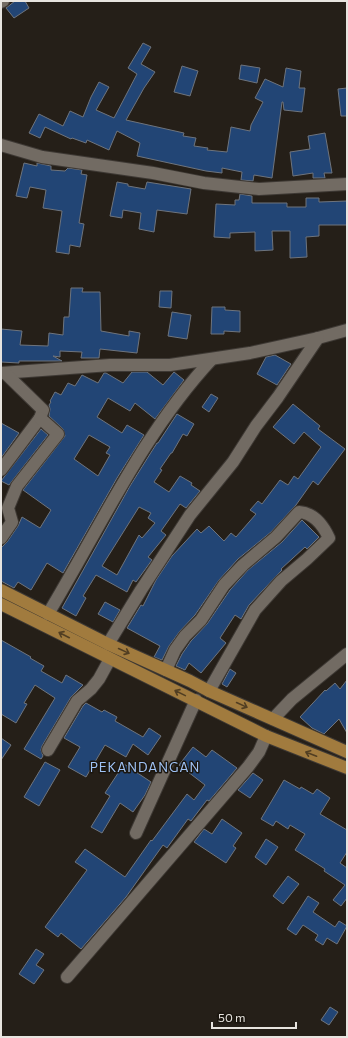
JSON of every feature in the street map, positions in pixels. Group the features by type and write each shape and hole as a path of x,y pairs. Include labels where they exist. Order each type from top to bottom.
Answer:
{"main road":[{"path":"1,590 48,614 109,641 209,691 347,752"},
{"path":"1,604 34,620 194,706 347,768"},
{"path":"266,736 273,719"}],"street":[{"path":"1,145 42,157 153,173 204,183 259,189 347,184"},
{"path":"3,373 110,364 170,365 250,353 347,330"},
{"path":"109,641 190,515 233,462 256,426 278,397 318,338"},
{"path":"48,614 118,492 159,426 195,378 212,359"},
{"path":"1,470 40,418 43,410 3,373"},
{"path":"1,538 12,522 8,508 17,486 58,434 40,418"},
{"path":"166,670 175,650 185,636 201,620 224,585 243,565 276,537 299,512 308,512 323,526 329,538 281,582 255,610 209,691"},
{"path":"273,719 292,699 347,654"},
{"path":"48,750 78,701 99,679 109,661"},
{"path":"136,832 194,706"},
{"path":"67,977 248,766 259,752 266,736"}],"building":[{"path":"15,1 25,1 29,8 14,18 6,8"},
{"path":"143,43 151,47 141,64 155,72 126,120 184,133 183,136 196,138 194,146 208,148 207,150 227,152 231,127 250,131 251,125 263,102 255,98 265,79 283,87 286,68 301,71 299,88 305,88 302,112 284,110 282,102 272,178 254,175 253,181 241,180 242,172 222,168 222,173 206,171 137,156 140,143 117,131 109,150 87,140 86,143 72,138 71,139 45,127 40,138 29,133 39,114 63,126 70,111 83,117 99,82 109,87 96,110 114,118 137,74 128,68"},
{"path":"241,65 260,68 257,83 239,79"},
{"path":"182,66 198,71 190,96 174,92"},
{"path":"347,88 347,116 341,116 338,89"},
{"path":"325,133 332,173 324,173 325,178 313,178 313,173 293,176 290,152 310,149 308,136"},
{"path":"24,163 37,166 37,163 51,166 51,170 65,171 68,168 82,170 81,174 87,175 79,223 84,224 80,247 70,245 69,254 56,252 62,211 43,208 46,190 30,187 27,198 16,196"},
{"path":"117,182 128,184 128,186 145,189 147,182 191,189 187,214 157,210 154,232 139,229 141,213 123,210 122,218 110,216"},
{"path":"240,194 252,196 252,203 287,203 287,207 306,207 306,198 319,198 319,202 347,201 347,225 319,225 319,236 306,237 307,257 290,258 290,231 272,231 273,250 255,251 255,232 230,233 230,238 214,237 216,204 235,205 235,200 239,200"},
{"path":"71,288 83,288 82,292 100,292 101,331 129,336 129,331 140,333 137,353 100,349 99,358 81,358 82,352 60,351 60,357 53,356 62,361 19,361 19,363 1,362 1,329 22,331 20,345 48,346 49,333 63,335 64,317 69,317"},
{"path":"160,291 172,291 171,308 159,307"},
{"path":"212,307 225,307 225,310 240,311 240,332 224,331 224,334 211,334"},
{"path":"172,312 191,315 187,339 168,336"},
{"path":"275,355 291,364 277,385 257,374 266,357"},
{"path":"132,372 147,372 163,385 174,372 184,380 155,419 135,403 130,411 108,398 97,417 122,433 127,425 144,435 117,478 63,573 47,563 31,590 18,582 14,588 1,581 1,548 18,526 22,517 40,528 51,510 23,490 65,436 63,429 49,416 50,401 55,392 61,395 68,383 75,386 82,375 98,383 104,373 106,373 123,383","holes":["89,435 110,447 106,453 110,455 98,476 74,459"]},
{"path":"211,394 218,398 209,412 202,407"},
{"path":"293,404 320,426 318,429 345,449 318,485 313,481 296,505 271,532 238,559 219,580 195,615 180,631 169,646 162,660 154,657 160,646 127,628 141,605 143,606 156,580 172,556 197,529 201,533 209,526 224,541 231,533 236,537 256,514 250,510 258,501 262,504 280,480 288,485 294,476 298,479 321,447 304,432 294,444 273,427"},
{"path":"177,414 194,424 187,436 183,434 172,453 160,469 162,470 154,482 169,492 180,476 192,483 191,485 200,491 186,508 180,504 161,531 166,535 148,557 152,560 136,582 133,580 127,592 96,575 83,596 86,598 76,616 62,608 130,486","holes":["139,507 151,513 148,518 155,523 142,538 139,535 117,575 102,566"]},
{"path":"1,423 19,433 1,458"},
{"path":"41,429 48,435 9,485 1,481"},
{"path":"302,520 319,537 307,549 305,547 281,569 282,570 249,605 241,619 235,615 220,638 226,643 201,673 189,663 185,670 176,666 191,641 207,624 230,590 248,570 282,542"},
{"path":"105,602 120,610 113,622 98,614"},
{"path":"1,640 44,666 41,671 62,683 66,675 83,685 71,697 42,746 41,750 43,756 41,759 24,749 55,698 35,685 24,703 27,704 16,723 1,714"},
{"path":"230,669 236,673 227,687 222,684"},
{"path":"347,680 347,733 339,719 324,734 312,728 300,717 325,690 326,691 335,683 340,689"},
{"path":"86,703 102,712 104,710 117,717 115,721 143,737 149,728 161,736 148,755 133,744 126,757 105,745 86,777 68,767 80,747 64,738"},
{"path":"1,738 11,745 1,760"},
{"path":"193,747 206,757 212,750 237,768 209,801 207,800 191,821 188,819 167,848 163,845 126,897 81,949 61,933 58,937 45,927 87,870 75,862 85,849 125,877 151,840 152,841 187,794 194,800 205,785 179,765"},
{"path":"45,762 60,770 39,806 24,797"},
{"path":"124,764 151,782 145,795 133,812 120,803 102,833 91,827 110,796 105,793"},
{"path":"253,773 263,780 250,798 238,790"},
{"path":"284,780 313,794 317,789 330,798 320,814 347,830 347,852 340,863 347,868 347,898 341,906 333,900 345,885 324,871 325,869 295,850 305,834 290,825 288,829 276,821 273,826 261,819"},
{"path":"222,819 242,833 233,846 236,848 226,863 194,842 204,829 212,834"},
{"path":"266,839 278,847 266,865 255,857"},
{"path":"288,876 299,884 283,904 273,896"},
{"path":"308,896 319,903 313,912 335,927 339,921 347,926 337,944 327,938 323,945 315,940 318,935 303,925 296,935 287,929"},
{"path":"36,949 44,954 36,965 44,970 34,984 19,974"},
{"path":"330,1007 338,1012 329,1025 321,1020"}],"district":[{"name":"PEKANDANGAN","path":"145,767"}]}
